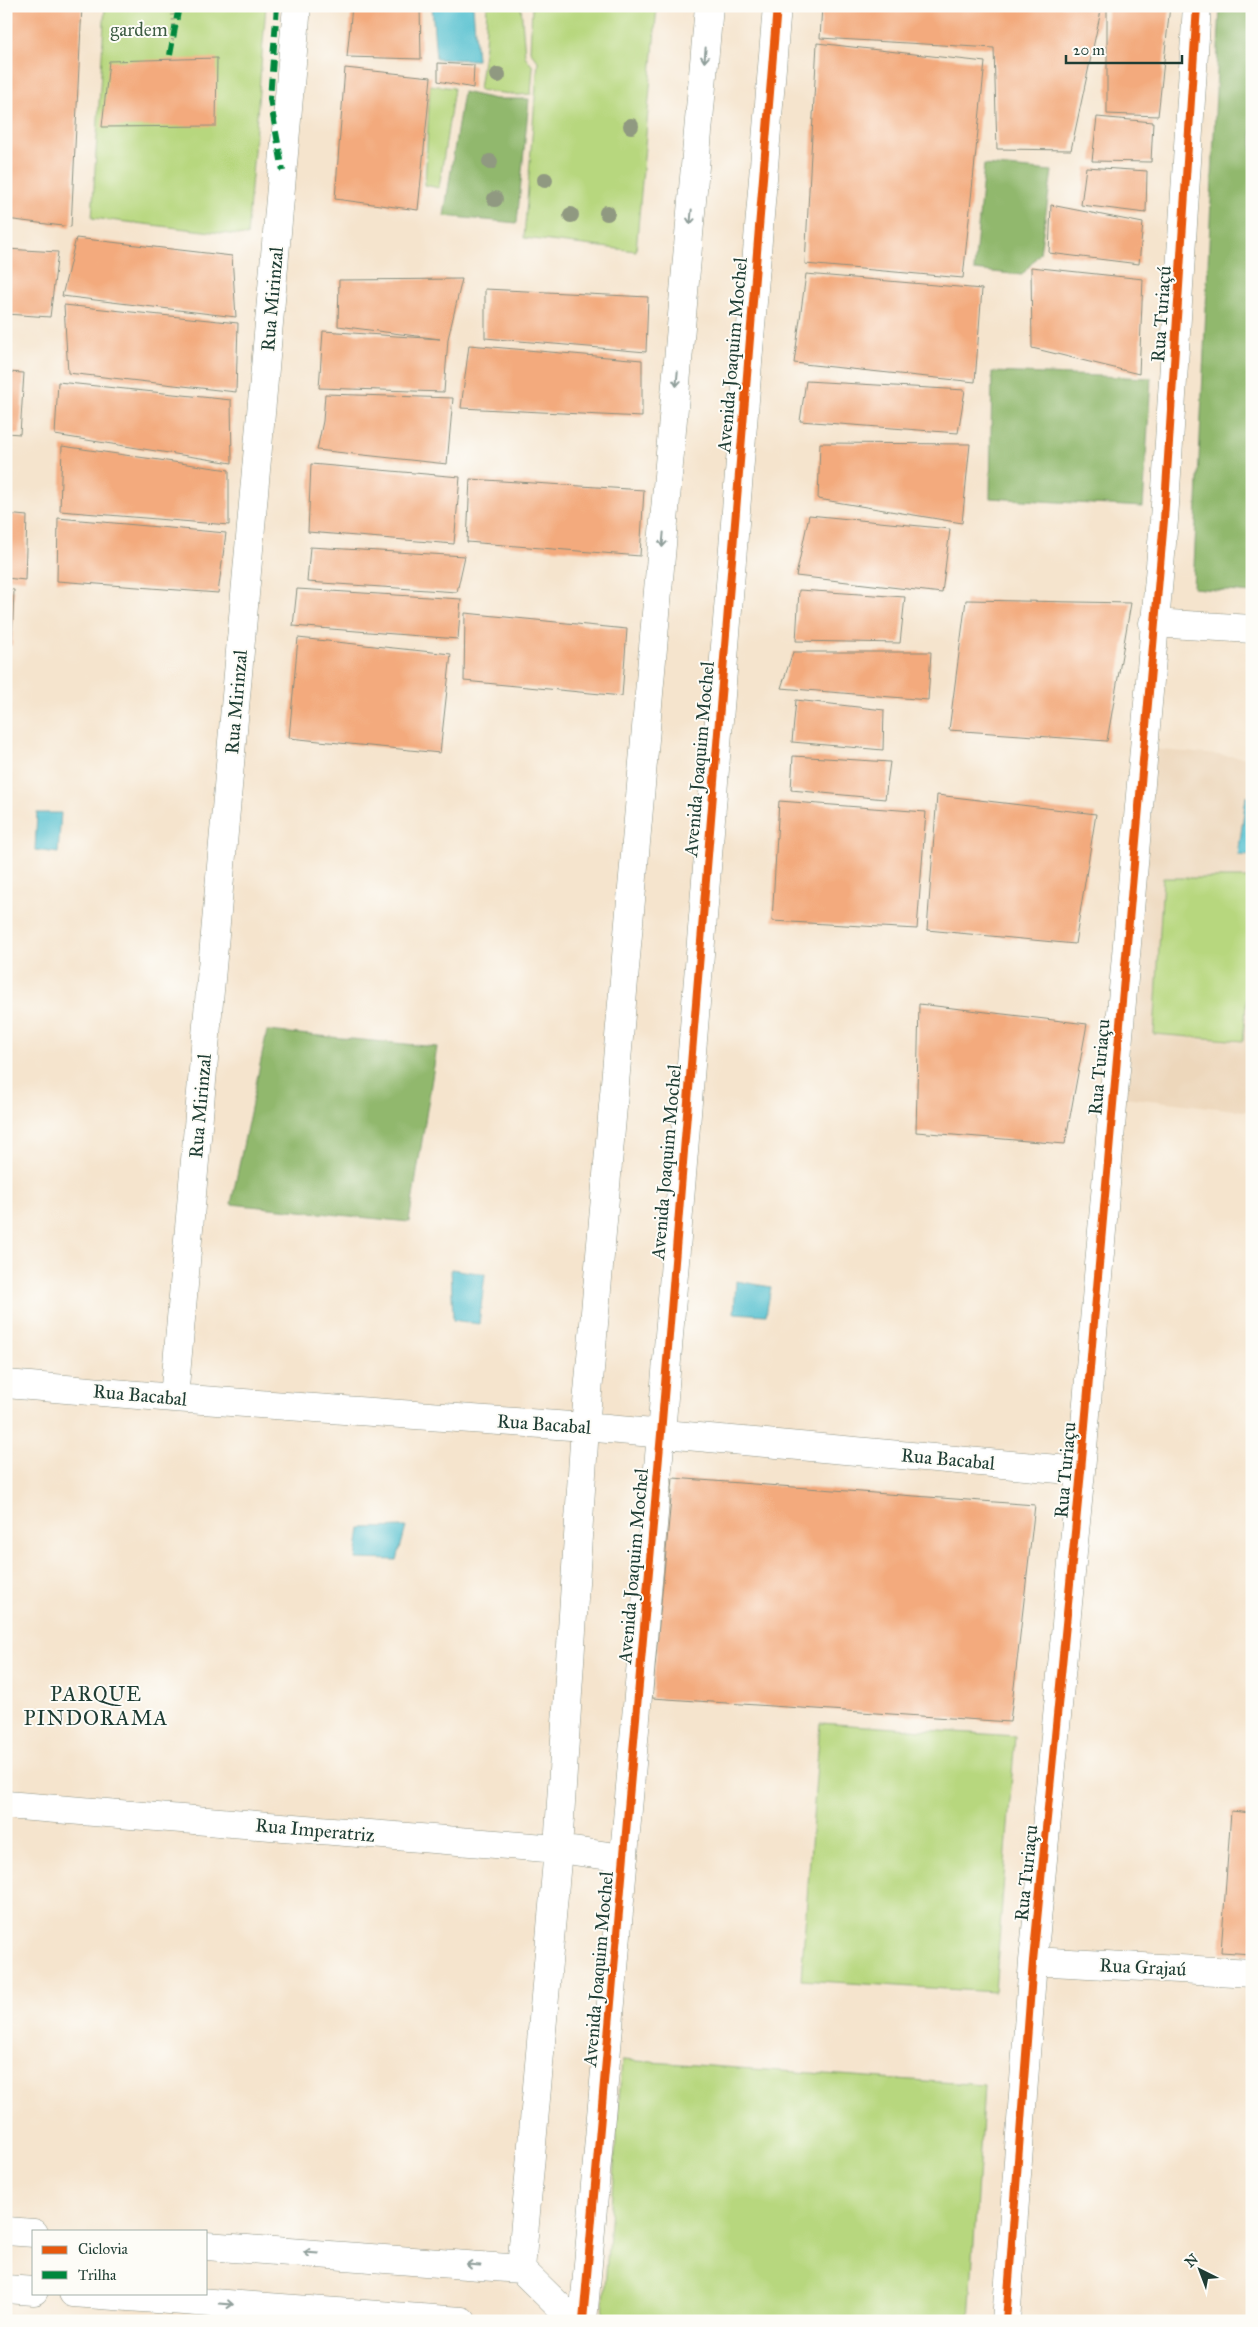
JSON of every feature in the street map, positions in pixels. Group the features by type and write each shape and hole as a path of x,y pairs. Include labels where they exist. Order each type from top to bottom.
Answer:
{"street":[{"name":"Rua Mirinzal","path":"174,1398 297,6"},
{"path":"521,2269 558,1850 586,1427 709,6"},
{"name":"Avenida Joaquim Mochel","path":"583,2321 661,1434 777,6"},
{"name":"Rua Turiaçú","path":"1153,623 1164,520 1197,6"},
{"path":"1153,623 1252,629"},
{"name":"Rua Turiaçu","path":"1006,2321 1033,1961 1081,1471 1153,623"},
{"name":"Rua Bacabal","path":"6,1384 174,1398 586,1427 1081,1471"},
{"name":"Rua Imperatriz","path":"6,1805 558,1850 624,1858"},
{"name":"Rua Grajaú","path":"1033,1961 1252,1973"},
{"path":"6,2231 32,2233"},
{"path":"208,2246 521,2269 574,2321"},
{"path":"6,2289 32,2290"},
{"path":"86,2294 462,2321"}],"path":[{"path":"170,55 174,30 172,6"}],"shaded area":[{"path":"1152,749 1252,758 1252,1112 1124,1097"}],"green space":[{"name":"gardem","path":"105,6 266,6 247,236 92,218"},
{"path":"487,6 521,6 525,56 533,67 531,94 518,95 479,90 485,45"},
{"path":"532,6 657,6 636,251 524,238 538,61 530,51"},
{"path":"1220,6 1252,6 1252,593 1193,588"},
{"path":"430,85 454,88 439,188 425,185"},
{"path":"463,92 495,99 529,99 517,223 444,216"},
{"path":"984,165 1052,171 1040,253 1022,275 974,270"},
{"path":"992,372 1151,378 1143,507 990,498"},
{"path":"1163,878 1252,878 1252,934 1243,1041 1154,1034"},
{"path":"267,1031 437,1047 409,1222 231,1204"},
{"path":"820,1723 1015,1736 995,1992 801,1980"},
{"path":"622,2060 984,2085 969,2321 692,2321 603,2314"}],"water":[{"path":"432,6 473,6 477,60 436,59"},
{"path":"1246,797 1252,797 1252,856 1238,855"},
{"path":"37,813 61,813 58,853 35,850"},
{"path":"451,1269 485,1274 479,1324 453,1320"},
{"path":"736,1281 771,1287 766,1315 734,1313"},
{"path":"406,1527 397,1560 356,1559 360,1528"}],"building":[{"path":"6,6 82,6 71,227 6,219"},
{"path":"352,6 420,6 421,59 347,57"},
{"path":"822,6 1102,6 1071,150 997,149 994,48 820,38"},
{"path":"1107,6 1170,6 1158,116 1107,114"},
{"path":"817,43 985,62 963,278 805,264"},
{"path":"217,58 216,126 102,127 109,61"},
{"path":"438,63 474,65 473,88 438,81"},
{"path":"345,68 431,77 418,210 335,199"},
{"path":"1097,117 1153,122 1151,162 1092,161"},
{"path":"1086,167 1147,171 1146,213 1081,205"},
{"path":"1051,205 1143,223 1139,264 1049,253"},
{"path":"76,238 232,256 236,317 62,296"},
{"path":"6,249 58,252 50,317 6,314"},
{"path":"1031,267 1143,279 1139,374 1032,348"},
{"path":"806,274 982,289 975,382 794,363"},
{"path":"462,279 448,339 444,392 319,388 323,331 440,339 338,326 339,280"},
{"path":"485,289 648,297 646,352 485,338"},
{"path":"64,305 238,323 236,392 68,373"},
{"path":"469,345 642,360 642,417 461,408"},
{"path":"6,372 24,373 20,434 6,433"},
{"path":"806,381 965,390 958,433 800,421"},
{"path":"58,382 231,400 232,463 55,435"},
{"path":"325,394 453,398 447,464 317,450 323,421"},
{"path":"820,443 970,444 962,523 818,499"},
{"path":"62,446 229,470 229,525 60,511"},
{"path":"311,464 460,477 454,544 308,532"},
{"path":"470,479 644,490 640,556 467,542"},
{"path":"6,514 27,516 25,580 6,578"},
{"path":"809,515 950,529 942,593 796,576"},
{"path":"58,518 226,533 218,593 57,581"},
{"path":"310,547 465,556 457,592 307,582"},
{"path":"6,589 14,590 12,645 6,645"},
{"path":"297,589 461,599 458,639 293,626"},
{"path":"799,590 905,597 900,643 796,641"},
{"path":"966,600 1131,603 1107,741 949,730"},
{"path":"465,613 627,629 622,696 464,681"},
{"path":"298,638 451,654 440,753 289,738"},
{"path":"793,652 931,652 928,700 781,688"},
{"path":"796,700 884,710 883,750 792,742"},
{"path":"793,756 890,762 885,799 791,790"},
{"path":"937,795 1096,814 1075,944 927,930"},
{"path":"779,801 926,812 917,929 772,921"},
{"path":"919,1004 1087,1024 1065,1144 916,1132"},
{"path":"673,1478 1035,1505 1010,1722 652,1698"},
{"path":"1231,1811 1252,1813 1252,1954 1221,1952"}],"marked path":[{"path":"170,55 179,6"},
{"path":"277,6 270,99 283,171"}],"cycle path":[{"path":"583,2321 661,1434 777,6"},
{"path":"1006,2321 1033,1961 1081,1471 1164,520 1197,6"}],"district":[{"name":"PARQUE PINDORAMA","path":"96,1706"}]}
